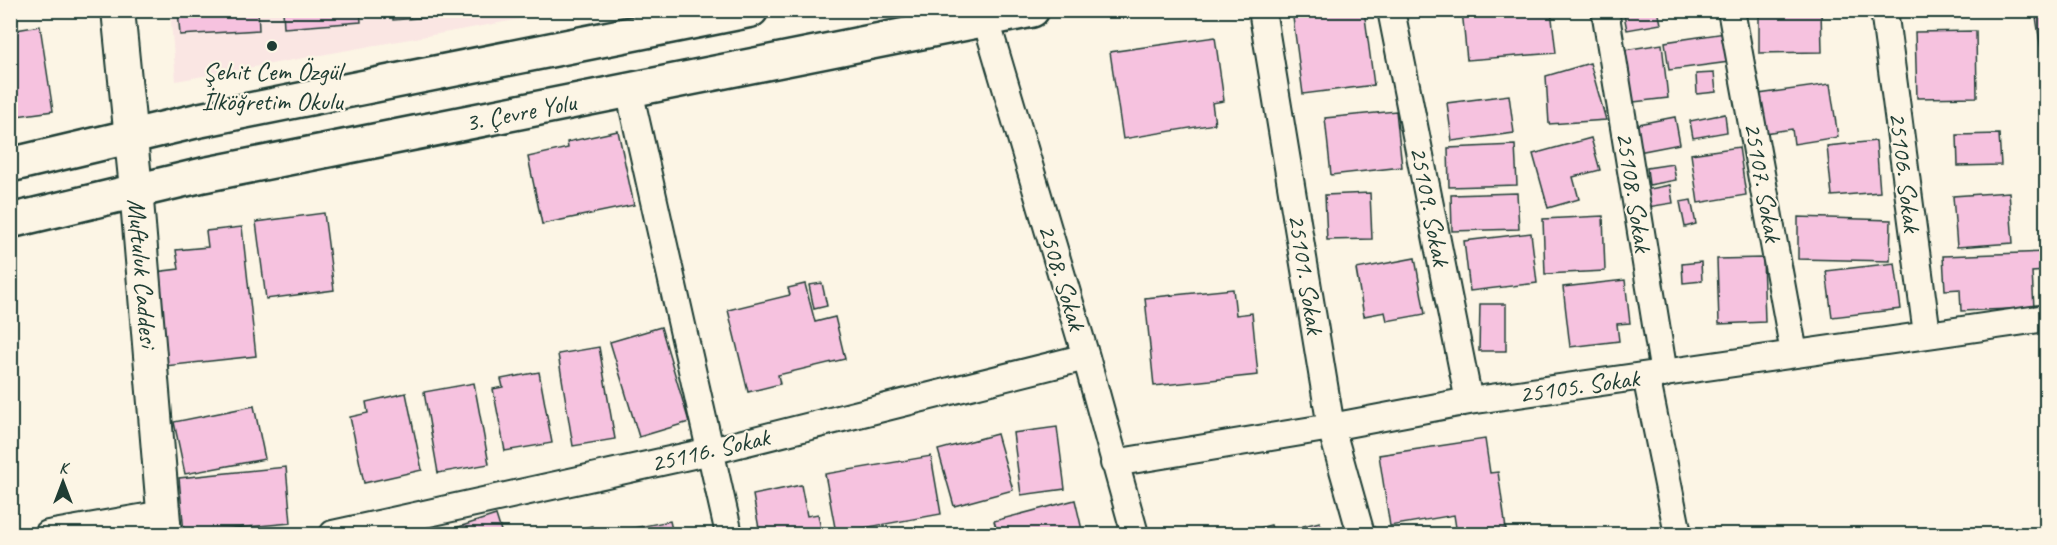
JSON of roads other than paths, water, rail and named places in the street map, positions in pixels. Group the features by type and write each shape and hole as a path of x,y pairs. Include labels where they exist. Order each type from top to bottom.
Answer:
{"main road":[{"path":"10,165 131,135 679,17 751,10"},
{"name":"3. Çevre Yolu","path":"10,221 136,189 1032,10"}],"street":[{"name":"Muftuluk Caddesi","path":"118,10 136,189 164,524"},
{"name":"25101. Sokak","path":"1262,10 1331,427 1361,534"},
{"name":"25109. Sokak","path":"1391,10 1469,401"},
{"name":"25108. Sokak","path":"1605,10 1678,534"},
{"name":"25107. Sokak","path":"1731,10 1794,353"},
{"name":"25106. Sokak","path":"1884,10 1927,334"},
{"name":"2508. Sokak","path":"986,20 1086,357 1135,534"},
{"path":"628,90 729,534"},
{"name":"25105. Sokak","path":"1114,463 1331,427 1469,401 2046,318"},
{"name":"25116. Sokak","path":"333,534 711,452 1086,357"},
{"path":"48,534 164,524"}],"place":[{"name":"Şehit Cem Özgül İlköğretim Okulu","path":"272,46"}]}
